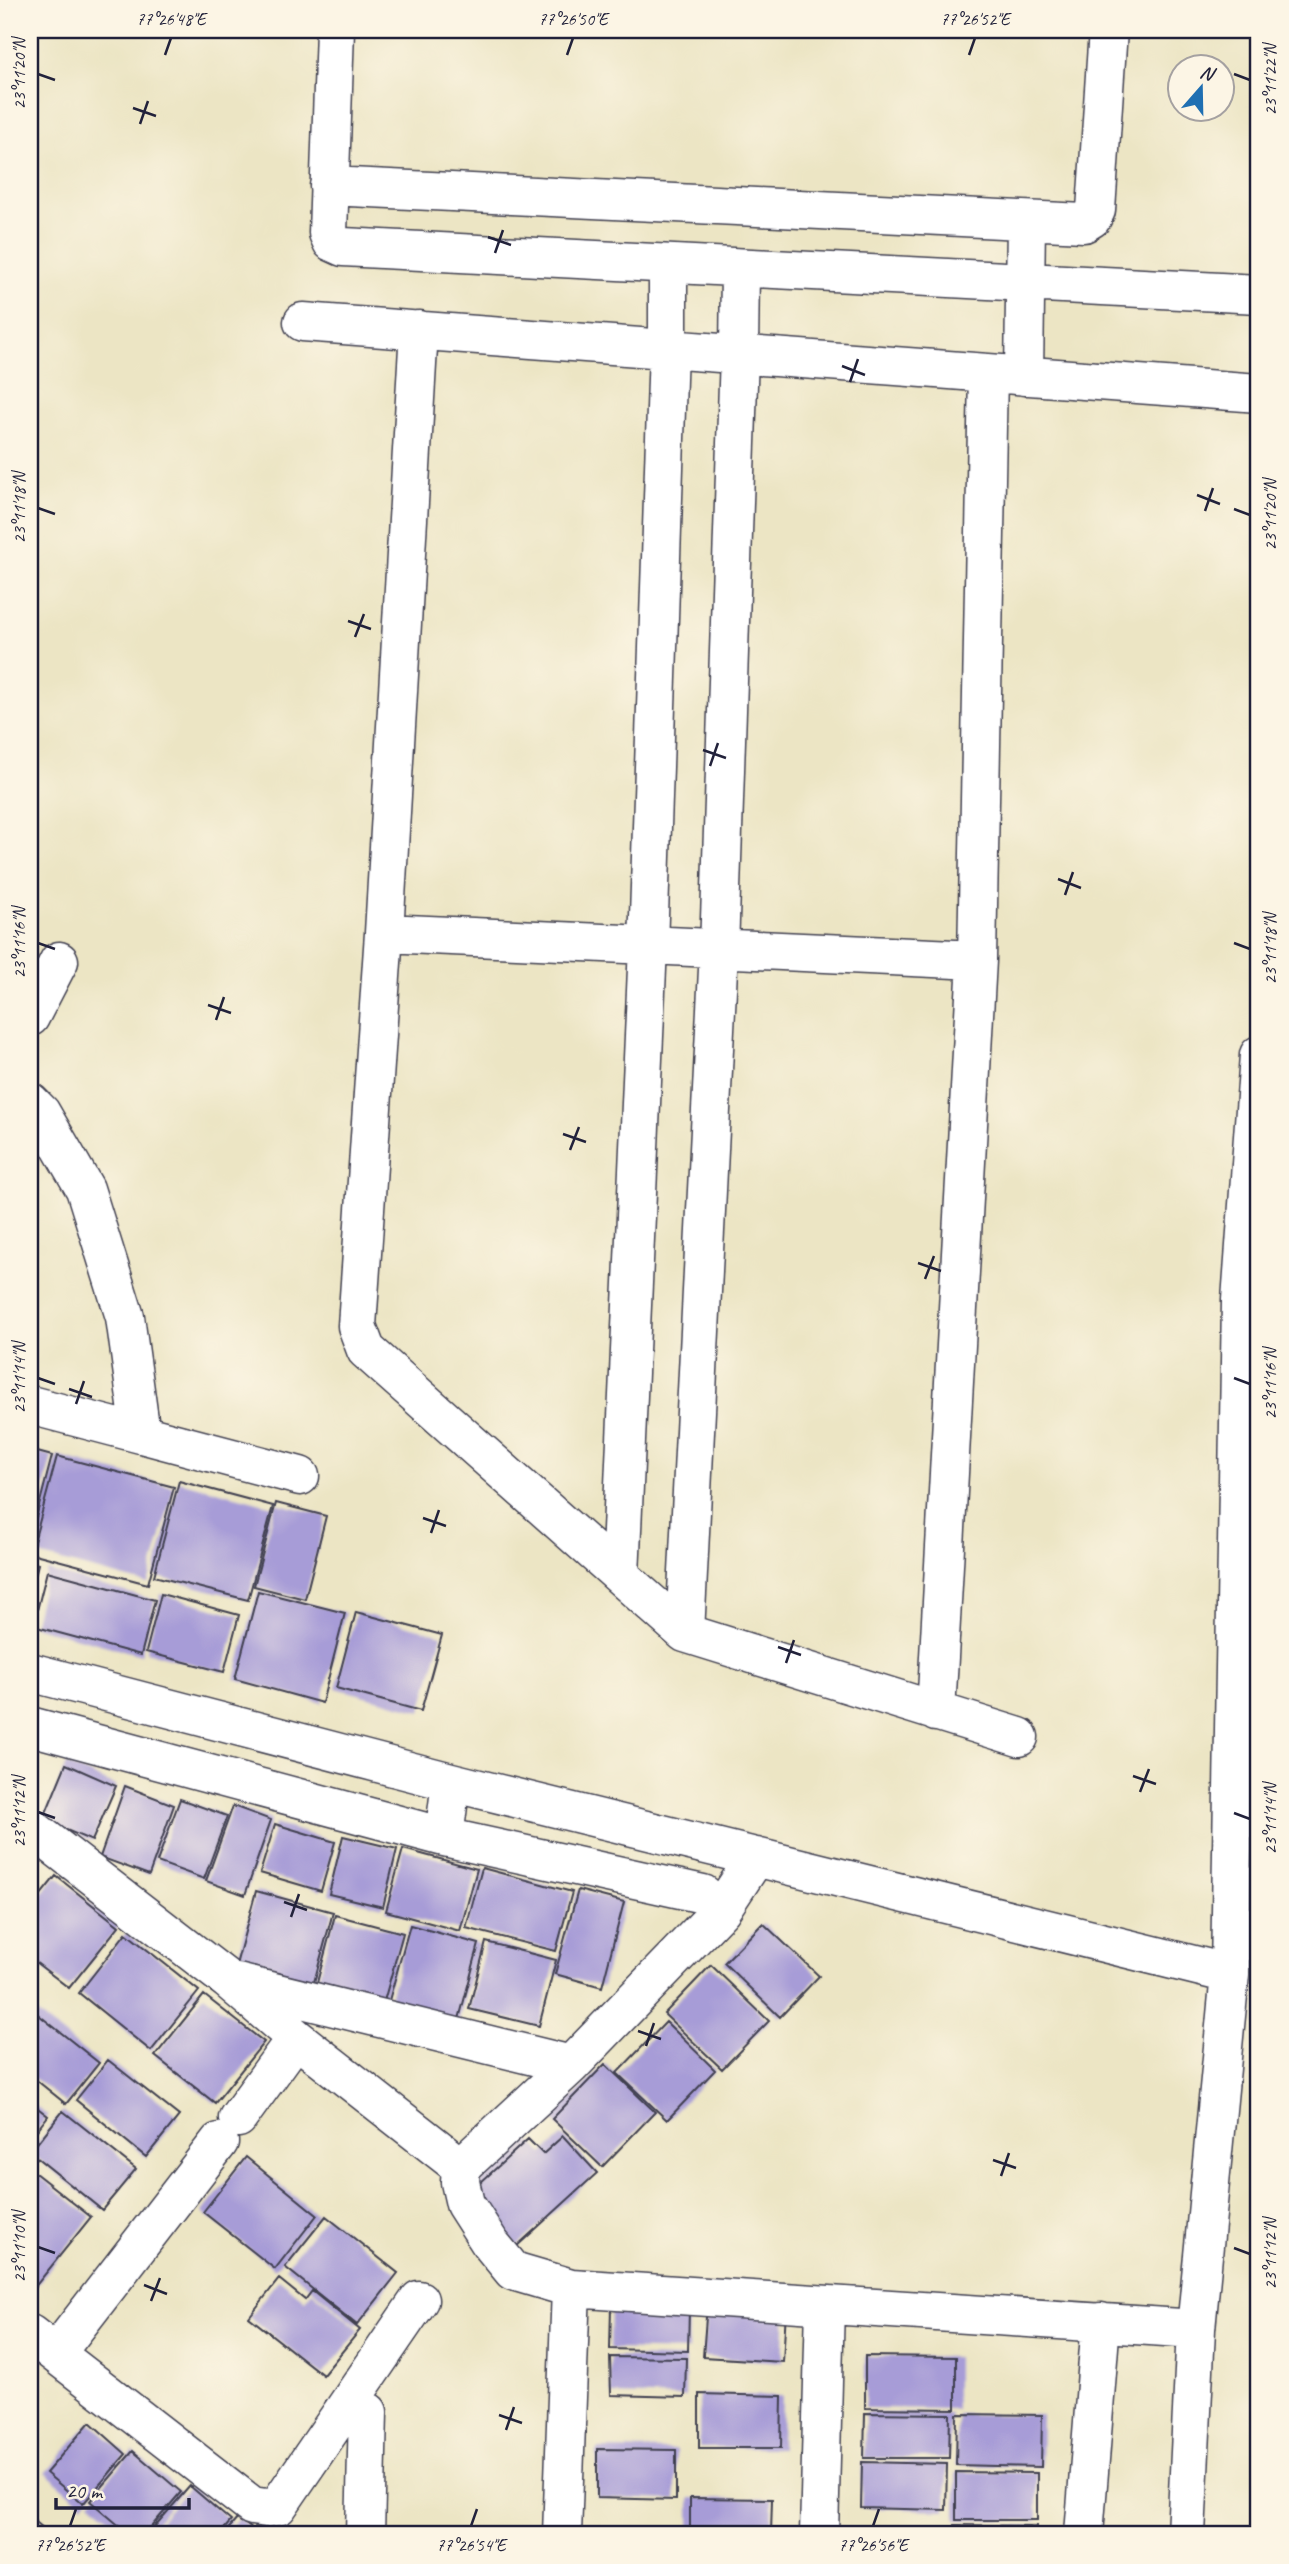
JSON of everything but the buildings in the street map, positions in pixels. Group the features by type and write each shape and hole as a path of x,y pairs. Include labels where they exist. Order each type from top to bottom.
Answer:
{"street":[{"path":"335,30 328,233 332,242 343,247 1259,294"},
{"path":"329,186 1084,223 1092,218 1096,209 1108,30"},
{"path":"936,1712 1006,374 1025,282 1026,221"},
{"path":"620,1575 648,946 668,349 668,265"},
{"path":"685,1633 719,949 740,269"},
{"path":"303,321 1259,393"},
{"path":"419,330 384,933 357,1326 366,1350 685,1633 1020,1737"},
{"path":"384,933 976,960"},
{"path":"30,1017 59,961"},
{"path":"1186,2534 1196,2329 1230,1974 1241,1300 1259,1055"},
{"path":"30,1102 41,1113 85,1189 125,1317 141,1434"},
{"path":"30,1405 300,1476"},
{"path":"30,1672 451,1782 1230,1974"},
{"path":"30,1726 444,1837 703,1894 721,1910"},
{"path":"444,1837 451,1782"},
{"path":"34,1842 228,1980 296,2038 461,2167"},
{"path":"756,1857 721,1910 571,2065 461,2167 460,2182 465,2204 490,2243 513,2271 571,2288 1196,2329"},
{"path":"228,1980 571,2065"},
{"path":"296,2038 229,2130 43,2343 252,2506 265,2508 278,2506 419,2300"},
{"path":"562,2534 571,2288"},
{"path":"819,2534 825,2305"},
{"path":"1084,2534 1101,2322"},
{"path":"365,2534 368,2412"}]}
